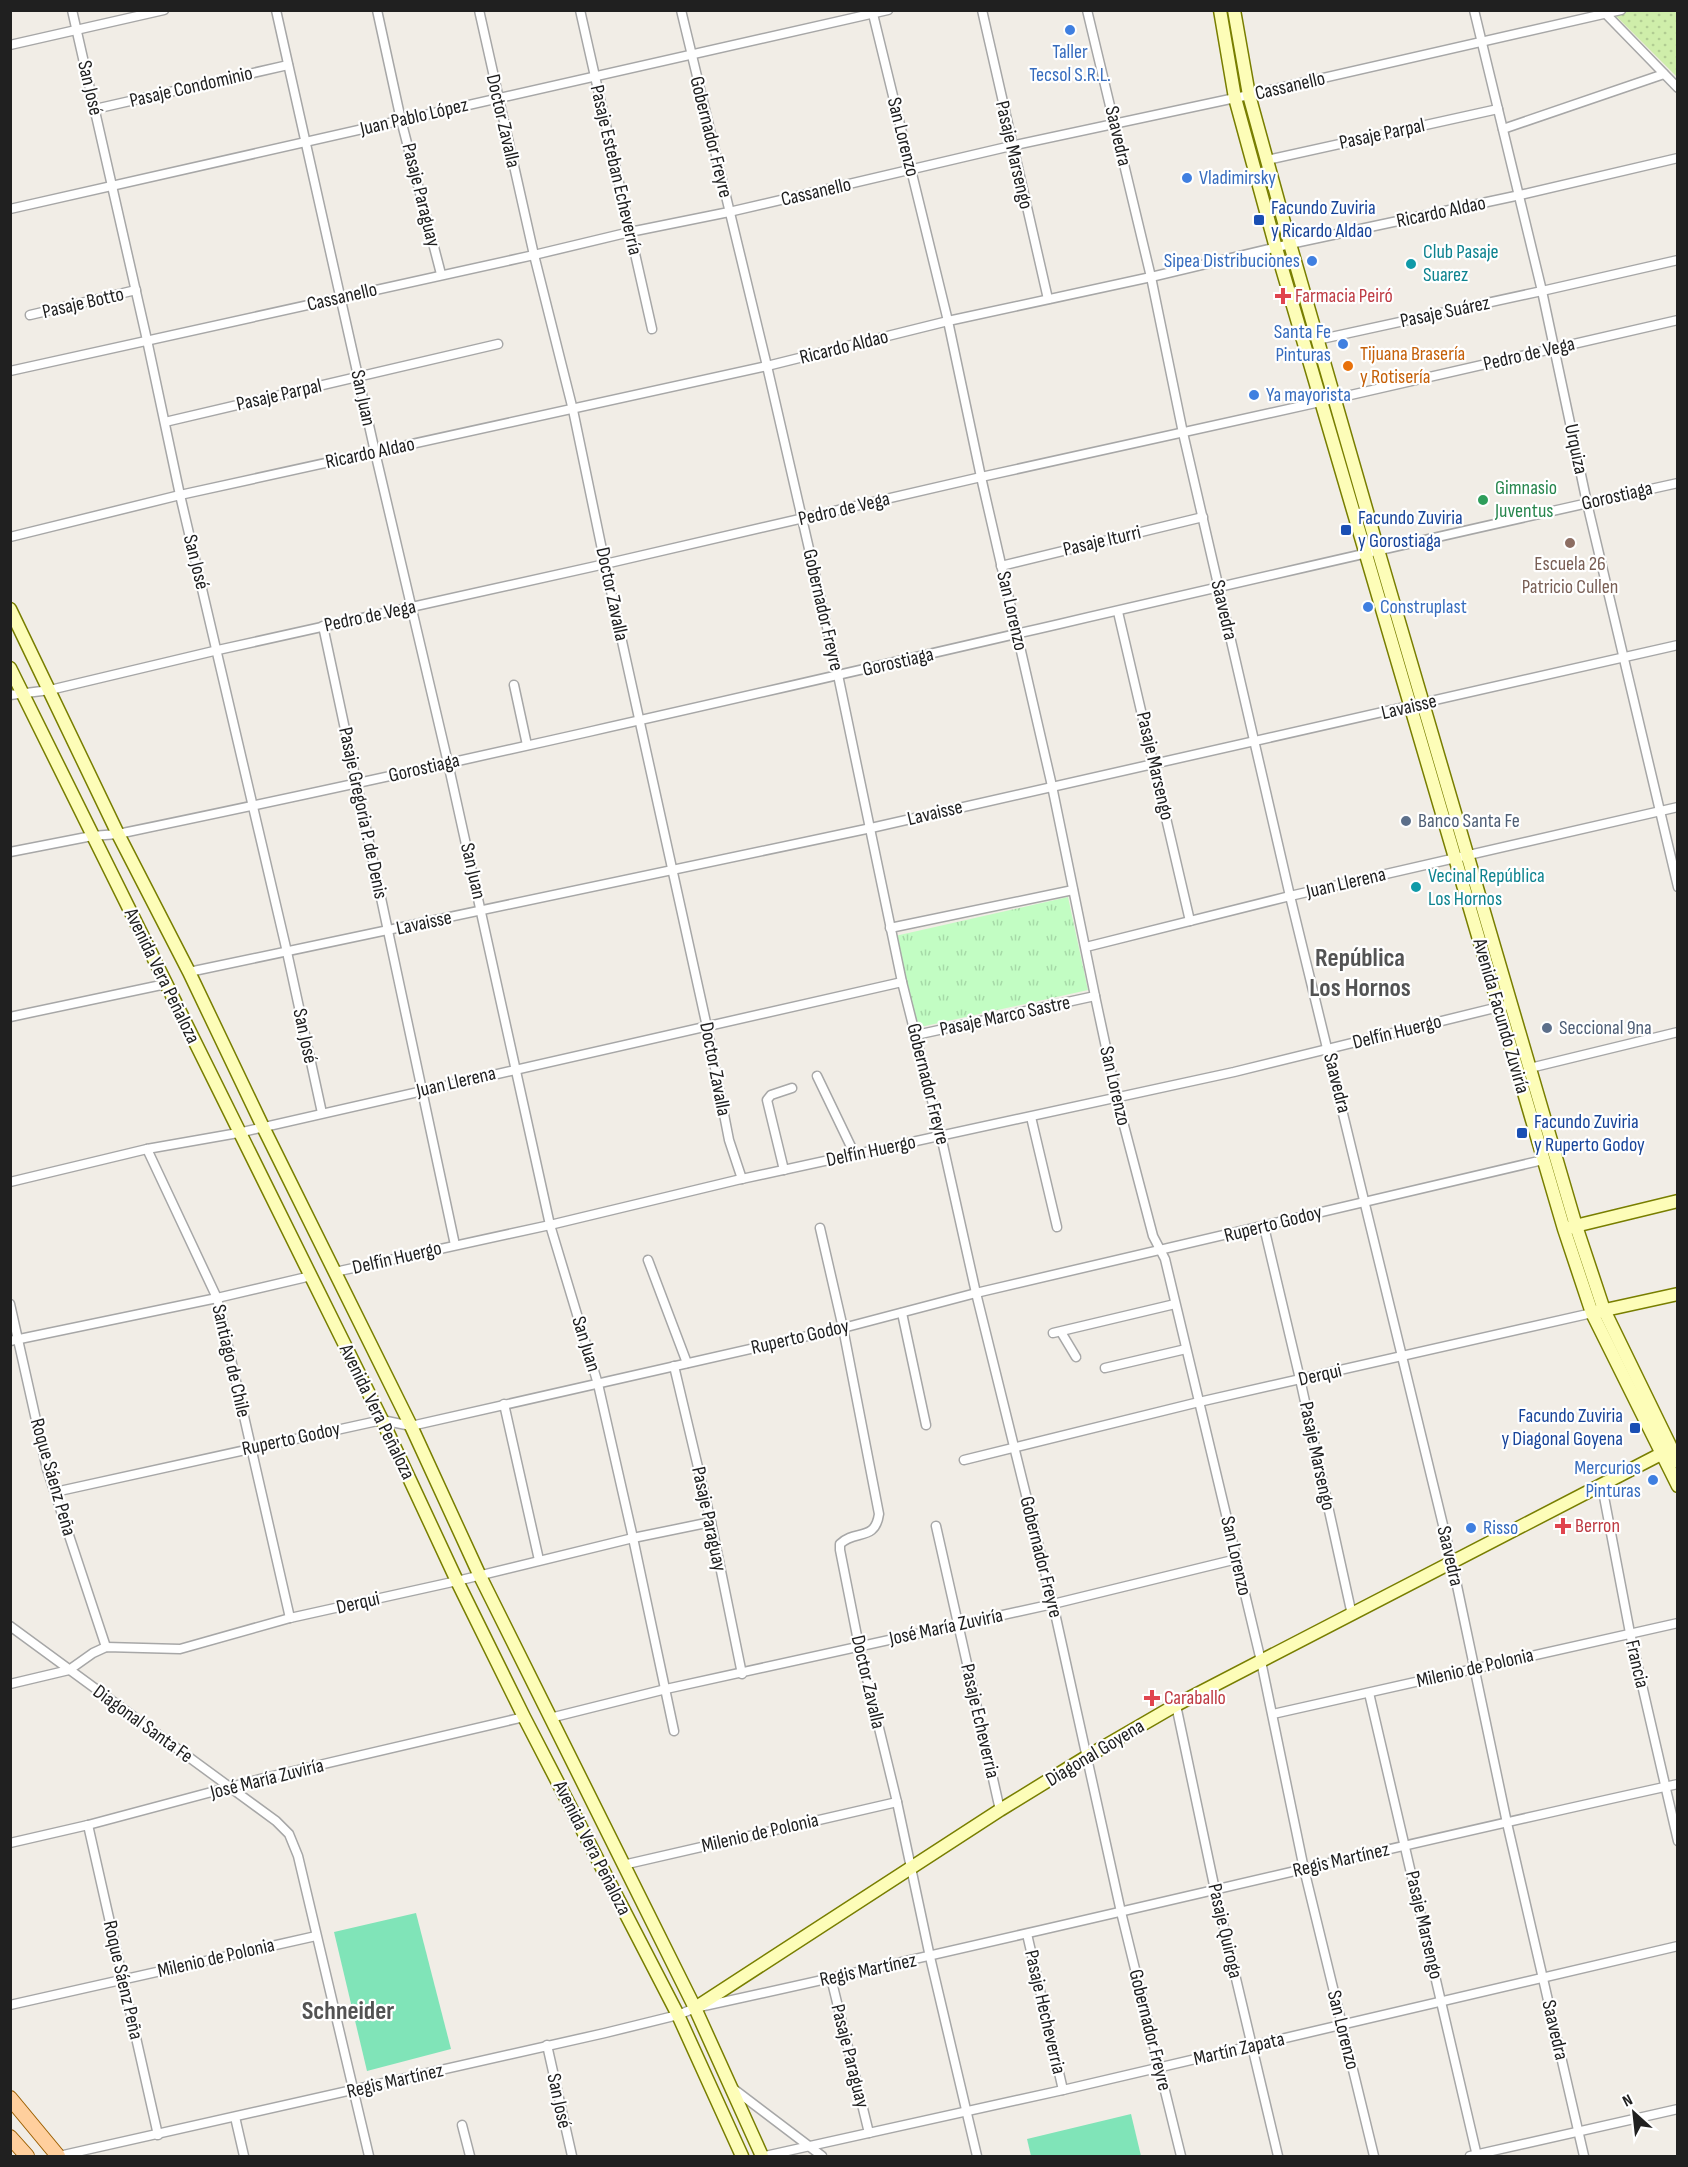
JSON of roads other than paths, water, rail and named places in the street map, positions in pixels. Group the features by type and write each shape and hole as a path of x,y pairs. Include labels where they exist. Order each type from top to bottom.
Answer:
{"main road":[{"name":"Avenida Facundo Zuviría","path":"1220,10 1235,98 1276,248 1320,402 1372,552"},
{"name":"Avenida Facundo Zuviría","path":"1234,10 1249,95 1334,399 1372,552 1462,856 1530,1068 1570,1228"},
{"name":"Avenida Vera Peñaloza","path":"10,609 118,834 189,972 411,1426 479,1574 695,2008 764,2157"},
{"name":"Avenida Vera Peñaloza","path":"10,668 16,694 92,836 382,1420 457,1581 678,2014 742,2157"},
{"name":"Avenida Facundo Zuviría","path":"1462,856 1498,1008 1543,1160 1570,1228 1598,1311 1677,1486"},
{"path":"1570,1228 1677,1202"},
{"name":"Derqui","path":"1598,1311 1677,1294"},
{"name":"Avenida Facundo Zuviría","path":"1598,1311 1677,1459"},
{"path":"1661,1454 1677,1459"},
{"name":"Diagonal Goyena","path":"695,2008 1000,1810 1176,1705 1661,1454"},
{"path":"10,2098 58,2157"},
{"path":"10,2137 27,2157"}],"street":[{"name":"San José","path":"72,10 180,495 218,650 322,1113"},
{"path":"10,45 164,10"},
{"name":"San Juan","path":"276,10 375,452 482,911 514,1069 550,1225 598,1384 674,1731"},
{"name":"Pasaje Paraguay","path":"377,10 401,120 441,274"},
{"name":"Doctor Zavalla","path":"478,10 534,255 573,410 707,1027 729,1140 742,1179"},
{"name":"Pasaje Esteban Echeverría","path":"580,10 652,329"},
{"name":"Gobernador Freyre","path":"681,10 767,366 838,675 902,982 1053,1604 1122,1912 1181,2157"},
{"name":"Juan Pablo López","path":"10,209 888,10"},
{"name":"Pasaje Marsengo","path":"981,10 1048,299"},
{"name":"Saavedra","path":"1087,10 1151,278 1183,433 1253,741 1452,1562 1507,1823 1584,2157"},
{"name":"Urquiza","path":"1474,10 1520,195 1587,503 1677,887"},
{"name":"Cassanello","path":"10,371 630,232 729,212 1011,146 1249,95 1621,10"},
{"name":"San Lorenzo","path":"872,12 948,321 981,477 1052,786 1118,1099 1153,1236 1165,1259 1261,1661 1304,1869 1374,2157"},
{"path":"1605,12 1677,88"},
{"name":"Pasaje Condominio","path":"95,109 288,66"},
{"path":"1503,129 1664,74"},
{"name":"Pasaje Parpal","path":"1267,160 1498,109"},
{"name":"Ricardo Aldao","path":"10,537 180,495 573,410 767,366 948,321 1151,278 1290,244 1520,195 1677,158"},
{"name":"Pasaje Suárez","path":"1317,340 1677,260"},
{"name":"Pasaje Botto","path":"30,315 136,291"},
{"name":"Pedro de Vega","path":"16,694 50,690 323,626 1677,320"},
{"name":"Pasaje Parpal","path":"165,422 498,344"},
{"name":"Gorostiaga","path":"10,852 92,836 118,834 448,763 1119,612 1219,587 1677,483"},
{"name":"Pasaje Iturri","path":"1002,566 1203,517"},
{"name":"Pasaje Marsengo","path":"1119,612 1190,921"},
{"name":"Pasaje Gregoria P. de Denis","path":"323,626 455,1245"},
{"name":"Lavaisse","path":"189,972 871,828 1677,645"},
{"path":"514,685 527,745"},
{"name":"Juan Llerena","path":"1086,947 1290,896 1677,807"},
{"path":"890,928 1073,890"},
{"name":"Juan Llerena","path":"10,1182 147,1149 238,1133 902,982"},
{"path":"10,1017 166,984"},
{"name":"Pasaje Marco Sastre","path":"916,1035 1095,996"},
{"name":"Delfín Huergo","path":"335,1272 550,1225 742,1179 1118,1099 1511,1004"},
{"path":"1530,1068 1677,1032"},
{"path":"817,1076 855,1155"},
{"path":"784,1170 767,1100 771,1095 792,1088"},
{"path":"1031,1117 1057,1227"},
{"name":"Santiago de Chile","path":"147,1149 217,1298 290,1618"},
{"name":"Ruperto Godoy","path":"55,1492 382,1420 411,1426 843,1328 976,1293 1543,1160"},
{"name":"Pasaje Marsengo","path":"1264,1227 1352,1615"},
{"name":"Doctor Zavalla","path":"820,1228 843,1328 879,1514 878,1524 870,1532 844,1540 840,1544 840,1550 859,1646 897,1802 930,1957 977,2157"},
{"path":"648,1260 687,1363"},
{"path":"14,1340 311,1276"},
{"name":"Roque Sáenz Peña","path":"10,1304 14,1340 47,1469 106,1647"},
{"path":"1076,1357 1057,1333 1175,1304"},
{"name":"Derqui","path":"964,1460 1199,1402 1598,1311"},
{"path":"902,1312 926,1425"},
{"path":"1105,1368 1186,1349"},
{"name":"Pasaje Paraguay","path":"674,1366 711,1522 742,1674"},
{"path":"504,1404 539,1560"},
{"name":"Francia","path":"1602,1486 1630,1633 1677,1841"},
{"name":"Derqui","path":"106,1647 180,1648 290,1618 711,1522"},
{"name":"Pasaje Echeverria","path":"936,1526 1000,1810"},
{"name":"José María Zuviría","path":"550,1718 666,1689 1053,1604 1237,1559"},
{"name":"Milenio de Polonia","path":"1273,1714 1677,1623"},
{"name":"Diagonal Santa Fe","path":"10,1626 276,1821 289,1834 296,1848 369,2157"},
{"path":"10,1684 69,1670 106,1647"},
{"name":"Pasaje Marsengo","path":"1369,1693 1475,2156"},
{"name":"Pasaje Quiroga","path":"1176,1705 1215,1890 1278,2157"},
{"name":"José María Zuviría","path":"10,1843 88,1825 264,1778 525,1717"},
{"name":"Regis Martínez","path":"58,2157 354,2091 678,2014 695,2008 930,1957 1405,1845 1677,1784"},
{"name":"Milenio de Polonia","path":"622,1865 897,1802"},
{"name":"Roque Sáenz Peña","path":"88,1825 158,2134"},
{"name":"Pasaje Hecheverria","path":"1027,1934 1063,2090"},
{"name":"Milenio de Polonia","path":"10,2005 316,1936"},
{"name":"Martín Zapata","path":"764,2157 1063,2090 1677,1946"},
{"name":"Pasaje Paraguay","path":"831,1978 869,2133"},
{"name":"San José","path":"547,2045 572,2157"},
{"path":"731,2086 822,2157"},
{"path":"1475,2156 1677,2109"},
{"path":"235,2117 244,2157"},
{"path":"462,2125 470,2157"}],"place":[{"name":"Taller Tecsol S.R.L.","path":"1070,30"},
{"name":"Vladimirsky","path":"1187,178"},
{"name":"Facundo Zuviria y Ricardo Aldao","path":"1259,220"},
{"name":"Sipea Distribuciones","path":"1312,261"},
{"name":"Club Pasaje Suarez","path":"1411,264"},
{"name":"Farmacia Peiró","path":"1283,296"},
{"name":"Santa Fe Pinturas","path":"1343,344"},
{"name":"Tijuana Brasería y Rotisería","path":"1348,366"},
{"name":"Ya mayorista","path":"1254,395"},
{"name":"Gimnasio Juventus","path":"1483,500"},
{"name":"Facundo Zuviria y Gorostiaga","path":"1346,530"},
{"name":"Escuela 26 Patricio Cullen","path":"1570,543"},
{"name":"Construplast","path":"1368,607"},
{"name":"Banco Santa Fe","path":"1406,821"},
{"name":"Vecinal República Los Hornos","path":"1416,887"},
{"name":"Seccional 9na","path":"1547,1028"},
{"name":"Facundo Zuviria y Ruperto Godoy","path":"1522,1133"},
{"name":"Facundo Zuviria y Diagonal Goyena","path":"1635,1428"},
{"name":"Mercurios Pinturas","path":"1653,1480"},
{"name":"Berron","path":"1563,1526"},
{"name":"Risso","path":"1471,1528"},
{"name":"Caraballo","path":"1152,1698"}],"district":[{"name":"República Los Hornos","path":"1360,973"},
{"name":"Schneider","path":"348,2011"}]}
